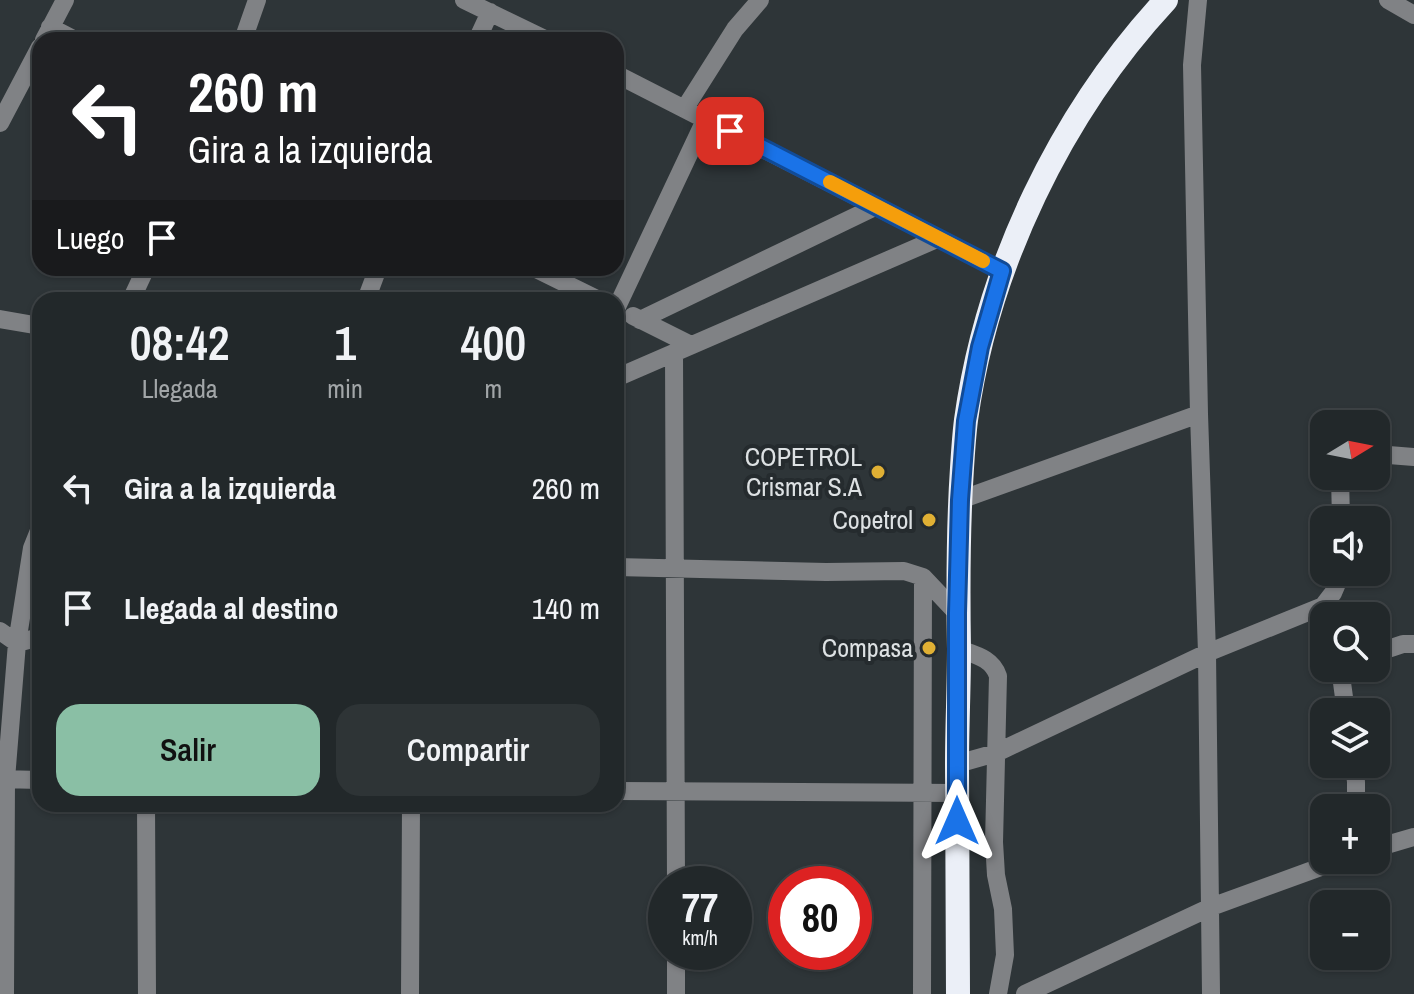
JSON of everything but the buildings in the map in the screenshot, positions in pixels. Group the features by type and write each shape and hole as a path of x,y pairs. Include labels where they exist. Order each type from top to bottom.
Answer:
{"highway":[{"path":"958,994 957,613 960,500 966,421 980,347 1002,271 1038,186 1098,87 1166,0"}],"street":[{"path":"48,32 65,0"},
{"path":"246,32 257,0"},
{"path":"464,0 531,32"},
{"path":"685,108 735,29 760,0"},
{"path":"1198,0 1192,65 1207,653 1211,994"},
{"path":"1388,0 1414,15"},
{"path":"481,32 490,12"},
{"path":"0,123 32,62"},
{"path":"624,78 1002,271"},
{"path":"624,292 706,118"},
{"path":"640,320 877,206"},
{"path":"624,375 939,238"},
{"path":"550,276 583,292"},
{"path":"624,312 683,349"},
{"path":"0,319 32,325"},
{"path":"676,866 675,569 683,349"},
{"path":"960,500 1199,414"},
{"path":"1390,455 1414,457"},
{"path":"5,994 3,779 17,643 32,548"},
{"path":"624,567 904,571 923,577 957,613"},
{"path":"922,994 923,577"},
{"path":"957,764 996,753 1207,653 1310,616"},
{"path":"0,631 17,643 32,639"},
{"path":"1390,648 1414,644"},
{"path":"959,649 988,660 998,676 994,842 996,875 1003,909 1005,955 998,994"},
{"path":"3,779 32,780"},
{"path":"624,791 957,793"},
{"path":"146,812 147,994"},
{"path":"410,994 411,812"},
{"path":"1390,844 1414,837"},
{"path":"1025,994 1211,907 1310,871"},
{"path":"676,970 676,994"}],"slow traffic":[{"path":"830,182 983,261"}],"place":[{"name":"COPETROL Crismar S.A","path":"878,472"},
{"name":"Copetrol","path":"929,520"},
{"name":"Compasa","path":"929,648"}],"route":[{"path":"730,131 1002,271 980,347 966,421 957,613 957,821"}]}
